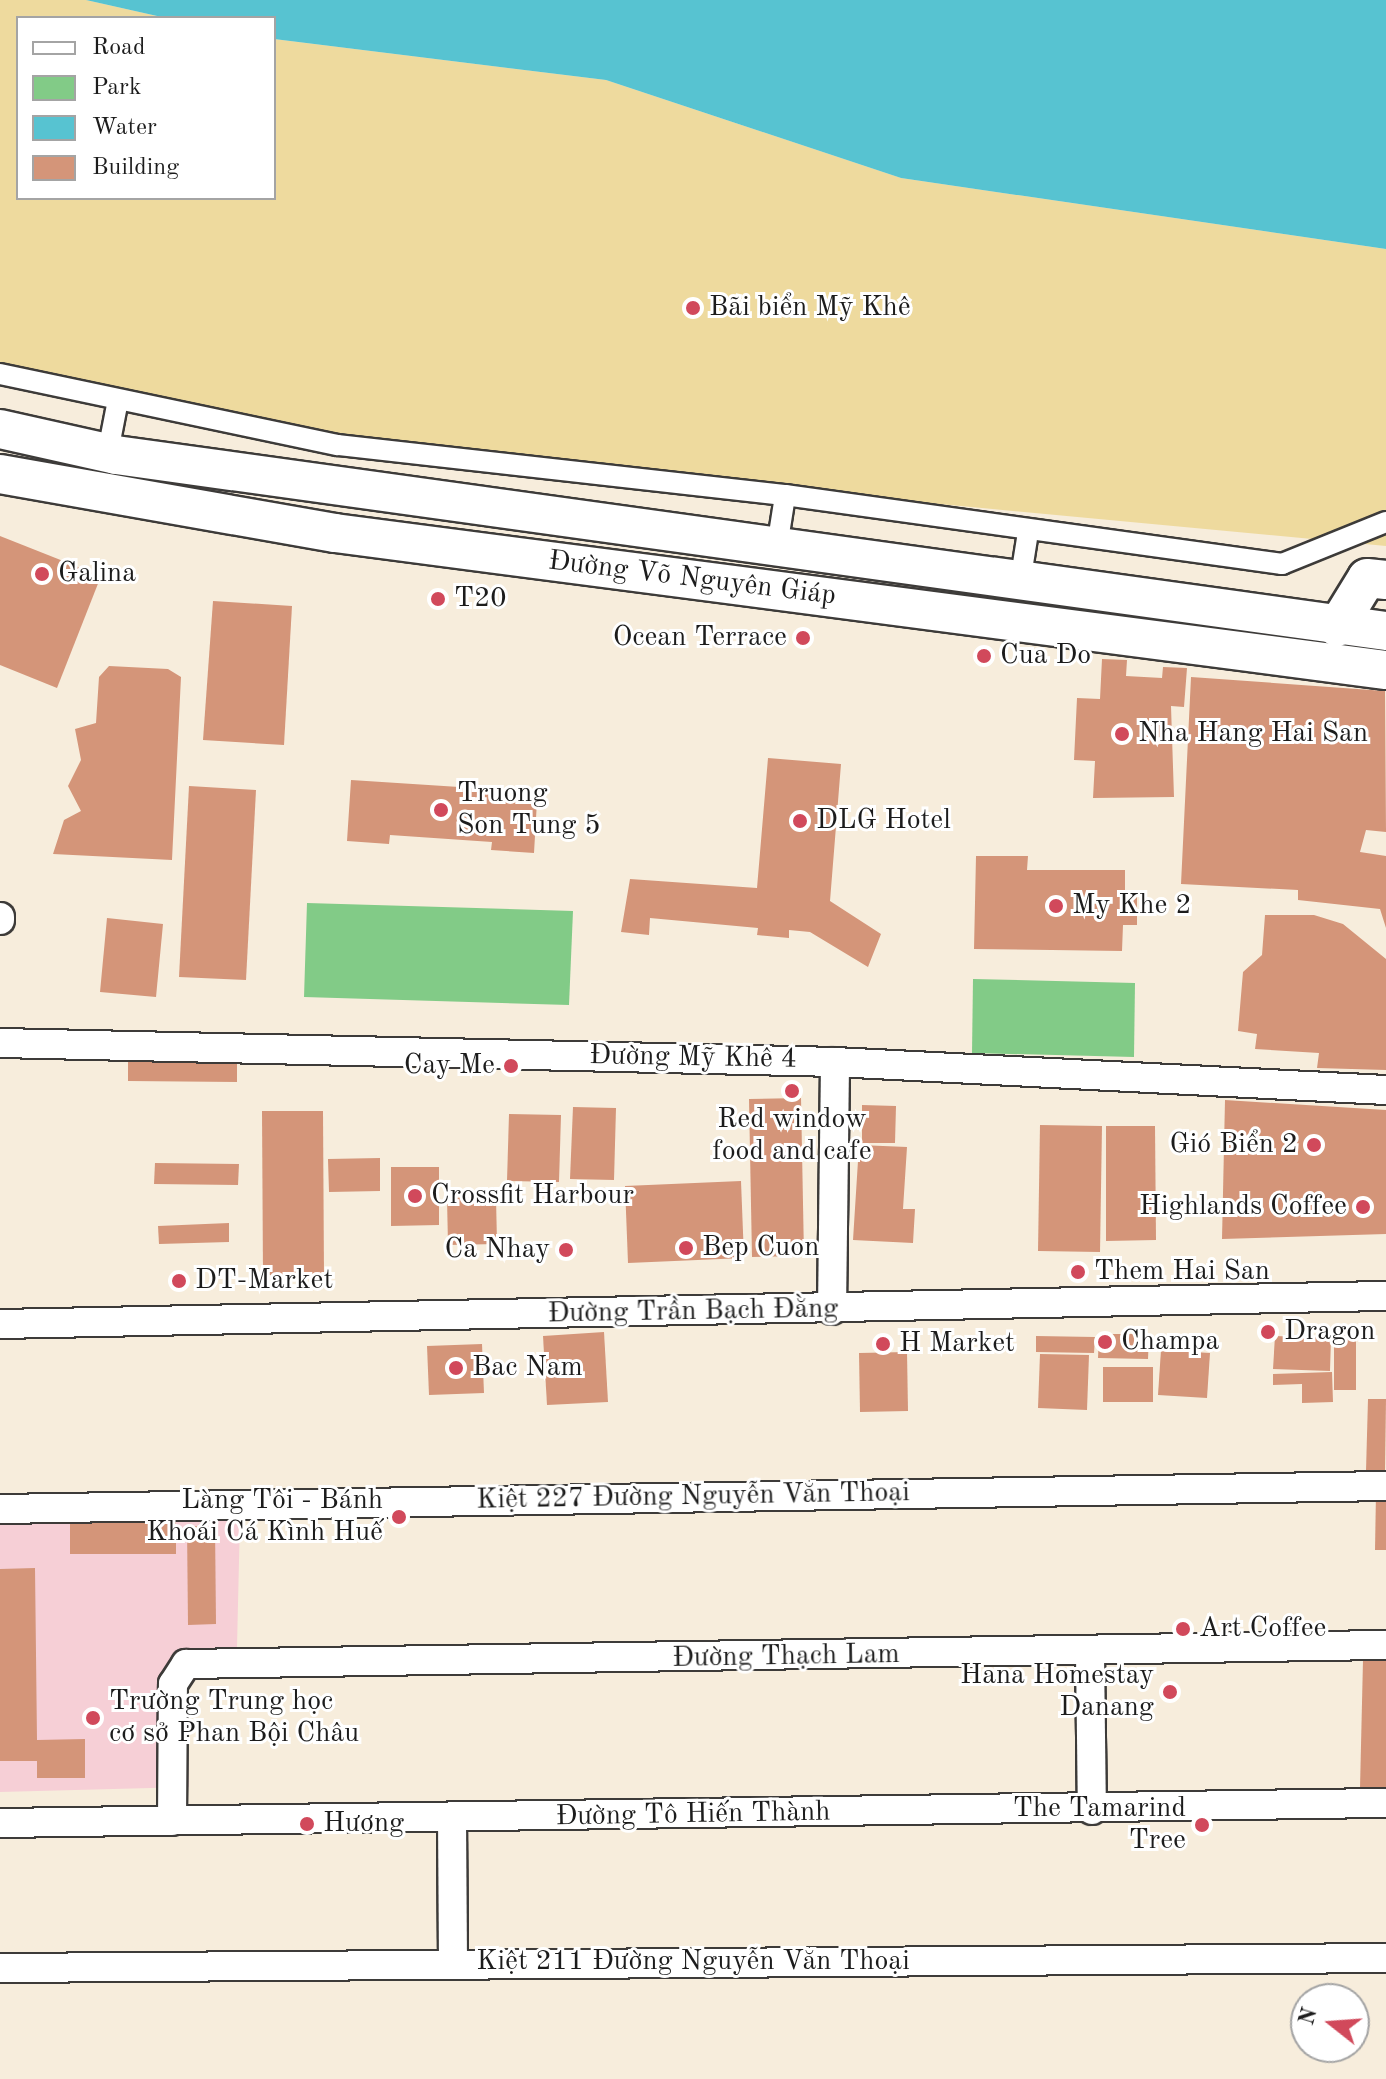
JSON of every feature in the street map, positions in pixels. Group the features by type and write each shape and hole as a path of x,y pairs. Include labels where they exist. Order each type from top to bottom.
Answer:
{"main road":[{"name":"Đường Võ Nguyên Giáp","path":"0,429 131,458 1337,627 1386,631"},
{"name":"Đường Võ Nguyên Giáp","path":"0,474 335,533 1380,670"},
{"path":"1337,627 1367,578 1386,580"}],"street":[{"path":"0,374 338,445 785,495 1028,534 1282,564 1386,522"},
{"path":"111,436 118,401"},
{"path":"335,475 338,445"},
{"path":"779,534 785,495"},
{"path":"1022,570 1028,534"},
{"name":"Đường Mỹ Khê 4","path":"0,1043 835,1062 1386,1090"},
{"path":"832,1310 835,1062"},
{"name":"Đường Trần Bạch Đằng","path":"0,1324 832,1310 1386,1296"},
{"name":"Kiệt 227 Đường Nguyễn Văn Thoại","path":"0,1509 1386,1486"},
{"name":"Đường Thạch Lam","path":"172,1821 173,1684 186,1664 1090,1654 1386,1645"},
{"path":"1090,1654 1092,1810"},
{"name":"Đường Tô Hiến Thành","path":"0,1823 1092,1810 1386,1803"},
{"path":"452,1818 453,1963"},
{"name":"Kiệt 211 Đường Nguyễn Văn Thoại","path":"0,1968 1386,1958"}],"shaded area":[{"name":"Trường Trung học cơ sở Phan Bội Châu","path":"240,1518 237,1647 185,1649 189,1787 0,1792 0,1523"}],"green space":[{"path":"307,903 573,911 569,1005 304,997"},
{"path":"973,979 1135,983 1134,1057 972,1053"}],"sand":[{"name":"Bãi biển Mỹ Khê","path":"0,0 86,0 157,16 16,16 16,200 276,200 276,39 606,80 901,178 1386,249 1386,546 801,491 253,424 0,367"}],"water":[{"path":"86,0 1386,0 1386,249 901,178 606,80 276,39 276,16 157,16"}],"building":[{"path":"0,536 101,576 57,688 0,665"},
{"path":"213,601 292,606 284,745 203,740"},
{"name":"Nha Hang Hai San","path":"1102,659 1127,660 1126,676 1162,678 1163,667 1187,668 1184,707 1171,706 1174,797 1093,798 1095,761 1074,760 1077,698 1100,699"},
{"path":"109,666 168,669 181,677 172,860 53,854 64,820 81,811 68,786 81,760 75,729 96,723 99,677"},
{"path":"1191,677 1385,691 1386,832 1366,830 1360,852 1386,856 1386,928 1380,909 1298,900 1298,890 1181,884"},
{"name":"DLG Hotel","path":"768,758 841,764 830,901 881,934 868,967 810,932 789,930 789,938 757,935 758,928 650,918 649,935 621,932 630,879 757,888"},
{"path":"351,780 490,789 490,798 537,801 534,853 491,850 492,842 390,835 389,844 347,841"},
{"path":"189,786 256,790 246,980 179,977"},
{"path":"976,856 1028,856 1027,870 1125,870 1125,895 1137,896 1137,925 1123,925 1122,951 974,949"},
{"path":"1265,915 1314,915 1343,924 1386,959 1386,1070 1317,1068 1319,1053 1255,1049 1257,1034 1238,1031 1243,972 1262,955"},
{"path":"107,918 163,924 156,997 100,992"},
{"path":"128,1053 237,1054 237,1082 128,1081"},
{"path":"801,1098 804,1256 752,1257 749,1099"},
{"path":"1225,1100 1386,1110 1386,1234 1222,1239"},
{"path":"862,1105 896,1106 895,1143 862,1143"},
{"path":"573,1107 616,1108 614,1180 570,1179"},
{"path":"262,1111 323,1111 324,1275 263,1275"},
{"path":"509,1114 561,1115 559,1182 507,1181"},
{"path":"1040,1125 1102,1126 1100,1252 1038,1251"},
{"path":"1106,1126 1155,1126 1156,1240 1106,1241"},
{"path":"859,1145 907,1147 903,1209 915,1209 913,1243 853,1240"},
{"path":"380,1158 380,1191 329,1192 328,1159"},
{"path":"155,1163 239,1164 238,1185 154,1184"},
{"path":"391,1167 439,1167 439,1225 391,1226"},
{"path":"741,1181 744,1258 628,1263 625,1186"},
{"path":"496,1197 497,1244 448,1245 447,1198"},
{"path":"229,1223 229,1242 159,1244 158,1226"},
{"path":"604,1332 608,1402 547,1405 543,1336"},
{"path":"1099,1334 1149,1334 1148,1359 1098,1358"},
{"path":"1334,1335 1356,1335 1356,1390 1334,1390"},
{"path":"1036,1336 1095,1337 1094,1353 1036,1352"},
{"path":"1275,1336 1331,1338 1330,1371 1273,1369"},
{"path":"482,1344 484,1393 429,1395 427,1346"},
{"path":"1161,1350 1210,1353 1207,1398 1158,1395"},
{"path":"907,1352 908,1411 860,1412 859,1353"},
{"path":"1040,1354 1089,1355 1087,1410 1038,1408"},
{"path":"1103,1367 1153,1367 1153,1402 1103,1402"},
{"path":"1332,1372 1333,1402 1302,1403 1302,1384 1273,1385 1273,1374"},
{"path":"1368,1399 1386,1399 1385,1471 1366,1471"},
{"path":"1376,1493 1386,1493 1386,1550 1375,1550"},
{"path":"70,1520 176,1520 176,1554 70,1554"},
{"path":"187,1526 215,1526 216,1624 188,1625"},
{"path":"35,1568 37,1740 85,1739 85,1778 37,1778 37,1761 0,1761 0,1569"},
{"path":"1363,1660 1386,1660 1386,1789 1360,1788"}],"place":[{"name":"Bãi biển Mỹ Khê","path":"693,308"},
{"name":"Galina","path":"42,574"},
{"name":"T20","path":"438,599"},
{"name":"Ocean Terrace","path":"803,638"},
{"name":"Cua Do","path":"984,656"},
{"name":"Nha Hang Hai San","path":"1122,734"},
{"name":"Truong Son Tung 5","path":"441,810"},
{"name":"DLG Hotel","path":"800,821"},
{"name":"My Khe 2","path":"1056,906"},
{"name":"Cay Me","path":"511,1066"},
{"name":"Red window food and cafe","path":"792,1091"},
{"name":"Gió Biển 2","path":"1314,1145"},
{"name":"Crossfit Harbour","path":"415,1196"},
{"name":"Highlands Coffee","path":"1363,1207"},
{"name":"Bep Cuon","path":"686,1248"},
{"name":"Ca Nhay","path":"566,1250"},
{"name":"Them Hai San","path":"1078,1272"},
{"name":"DT-Market","path":"179,1281"},
{"name":"Dragon","path":"1268,1332"},
{"name":"Champa","path":"1105,1342"},
{"name":"H Market","path":"883,1344"},
{"name":"Bac Nam","path":"456,1368"},
{"name":"Làng Tôi - Bánh Khoái Cá Kình Huế","path":"399,1517"},
{"name":"Art Coffee","path":"1183,1629"},
{"name":"Hana Homestay Danang","path":"1170,1692"},
{"name":"Trường Trung học cơ sở Phan Bội Châu","path":"93,1718"},
{"name":"Hương","path":"307,1824"},
{"name":"The Tamarind Tree","path":"1202,1825"}]}
